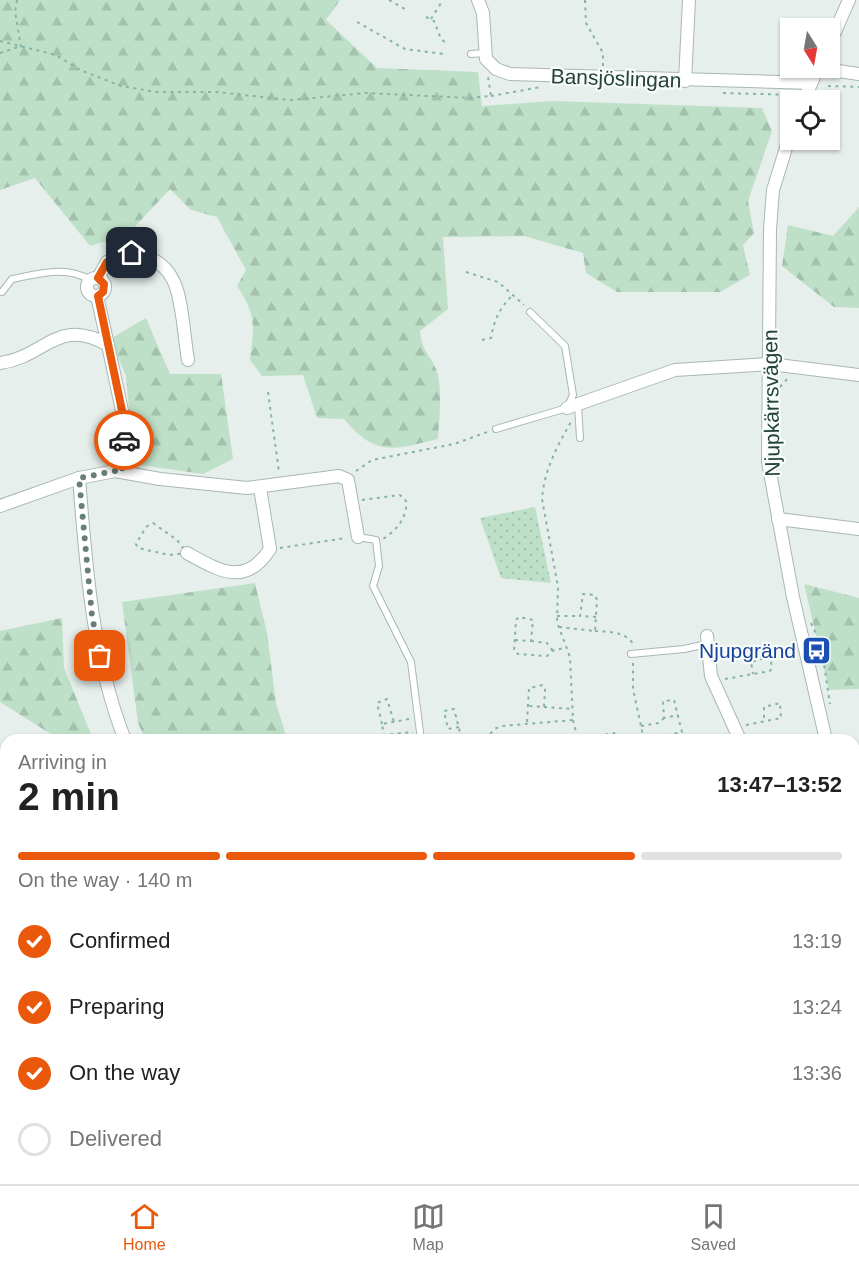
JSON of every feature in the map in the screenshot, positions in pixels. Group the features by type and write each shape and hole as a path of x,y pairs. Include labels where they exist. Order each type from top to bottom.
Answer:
{"street":[{"path":"478,0 483,13 485,56"},
{"path":"685,81 688,0"},
{"path":"840,20 849,0"},
{"name":"Bansjöslingan","path":"485,56 496,69 510,74 812,83"},
{"path":"840,71 859,74"},
{"path":"809,90 814,78"},
{"name":"Njupkärrsvägen","path":"785,150 773,190 770,229 768,462 778,519 825,734"},
{"path":"122,472 124,420 98,296 105,288 94,279 107,262 132,253 141,255 164,269 175,285 188,360"},
{"path":"0,363 20,360 50,341 83,333 108,345"},
{"path":"572,406 675,370 770,364 859,375"},
{"path":"0,506 79,478 115,471 160,479 260,488 339,476 348,480 358,537"},
{"path":"79,478 92,616 106,683 123,734"},
{"path":"187,553 222,572 232,573 256,565 270,549 260,488"},
{"path":"778,519 859,529"},
{"path":"707,640 714,682 737,734"}],"lane":[{"path":"471,54 485,56"},
{"path":"2,292 12,279 43,273 70,271 94,279"},
{"path":"530,312 566,346 573,395 572,406 580,438"},
{"path":"496,429 572,406"},
{"path":"358,537 376,540 380,566 373,586 411,662 420,734"},
{"path":"632,653 684,649 707,640"}],"path":[{"path":"17,0 15,11 21,47"},
{"path":"389,0 405,9"},
{"path":"585,0 586,23 603,53 603,78"},
{"path":"431,20 441,1"},
{"path":"426,17 431,20 446,43"},
{"path":"357,22 405,49 444,54"},
{"path":"0,41 56,55 80,70 121,86 156,92 216,92 290,100 366,93 470,98 552,87"},
{"path":"0,53 21,47"},
{"path":"485,56 490,96"},
{"path":"827,90 829,86 859,87"},
{"path":"714,92 780,96"},
{"path":"466,272 498,282 530,312"},
{"path":"482,340 491,338 494,322 504,303 513,295"},
{"path":"779,388 790,377 791,367"},
{"path":"268,392 280,484"},
{"path":"572,406 571,422 555,450 543,485 542,499 558,587 557,616 573,674 572,710 576,734"},
{"path":"348,480 362,465 372,460 454,444 496,429"},
{"path":"353,501 396,495 406,501 406,512 398,526 384,539 376,540"},
{"path":"153,523 177,540 187,553 169,555 147,552 138,548 136,544 146,527 153,523"},
{"path":"270,549 358,537"},
{"path":"580,616 583,594 595,595 595,631"},
{"path":"807,613 821,644 831,710"},
{"path":"557,616 596,617"},
{"path":"531,641 533,620 530,617 519,617 516,620 514,651 518,654 547,656 553,651 567,647"},
{"path":"559,627 616,632 630,639 634,645 632,677 642,734"},
{"path":"515,640 547,643 553,651"},
{"path":"714,682 770,671 772,667 770,657 752,662 753,674"},
{"path":"527,722 529,688 543,685 545,688 544,707"},
{"path":"384,734 377,703 387,699 394,722"},
{"path":"664,718 663,701 674,700 681,732 672,734"},
{"path":"734,727 781,718 780,704 764,706 764,721"},
{"path":"528,705 572,710"},
{"path":"459,727 447,729 444,711 454,709 459,727 461,734"},
{"path":"640,726 659,723 664,718 678,715"},
{"path":"382,724 418,717"},
{"path":"490,734 494,729 527,722 573,720"},
{"path":"393,734 420,731"}],"green space":[{"path":"0,0 340,0 326,20 377,68 478,72 482,106 552,101 762,108 772,131 748,201 754,233 743,245 750,275 720,292 617,292 586,273 583,253 524,236 443,237 448,309 420,331 425,349 438,376 440,404 438,439 397,448 376,445 366,440 344,419 317,418 303,375 262,376 250,360 251,314 237,286 246,270 217,217 191,210 170,189 128,234 90,246 35,178 0,190"},
{"path":"859,207 859,308 834,307 782,266 788,225 833,236"},
{"path":"146,318 170,374 221,374 233,459 203,474 134,464 126,376 110,339"},
{"path":"535,507 551,583 501,578 480,518"},
{"path":"255,583 267,633 276,703 285,734 143,734 138,723 122,602"},
{"path":"804,584 859,598 859,689 829,690"},
{"path":"62,618 64,668 91,734 51,734 0,702 0,631"}],"way so far":[{"path":"100,656 92,616 79,478 115,471 122,472 124,440"}],"place":[{"name":"Njupgränd","path":"817,650"}],"route":[{"path":"124,440 124,420 98,296 105,288 102,280 98,278 107,262 132,253"}]}
